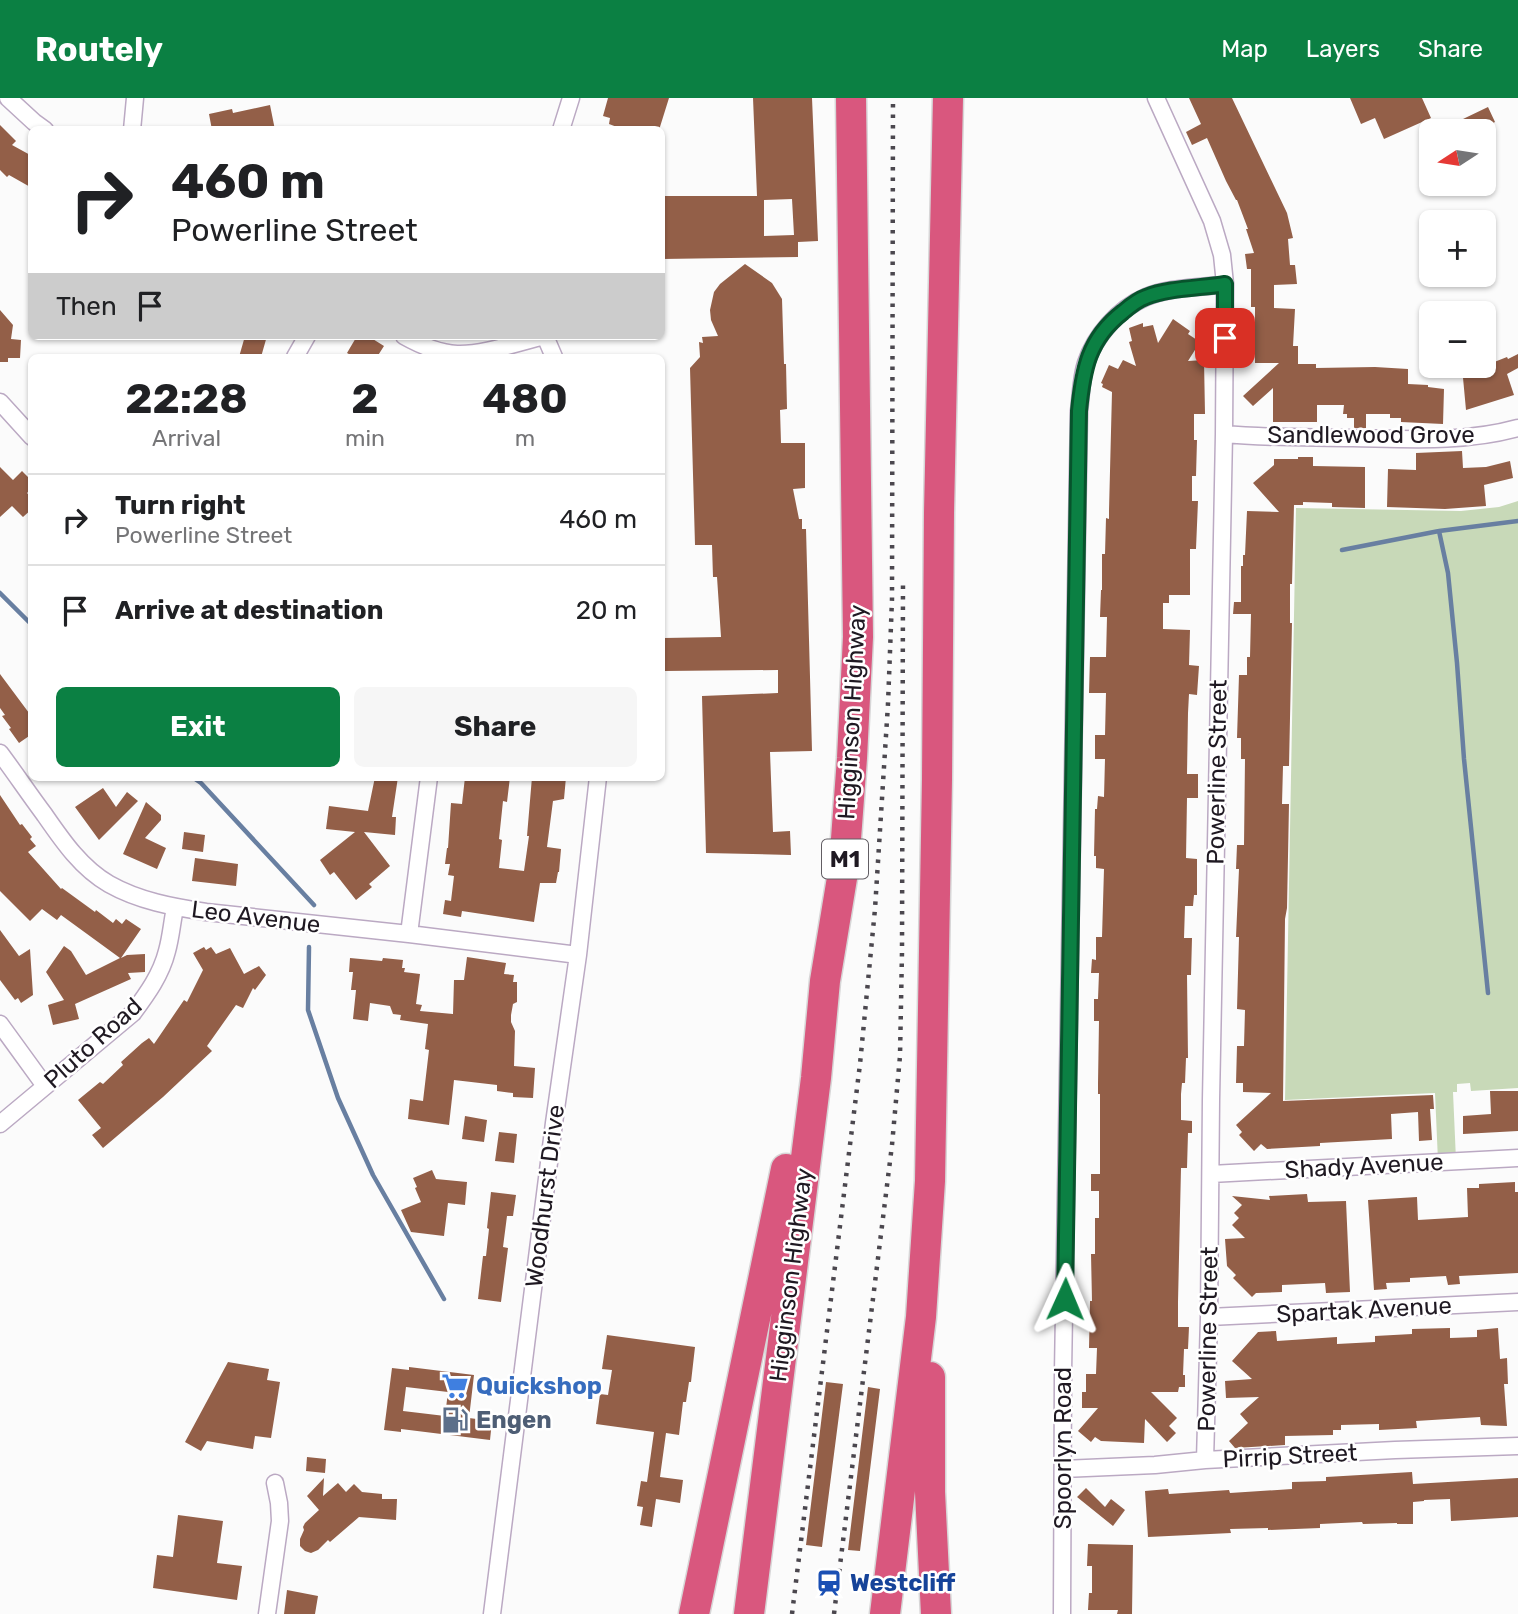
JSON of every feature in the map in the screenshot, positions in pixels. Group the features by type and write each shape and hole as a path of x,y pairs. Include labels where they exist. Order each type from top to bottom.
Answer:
{"highway":[{"name":"Higginson Highway","path":"749,1614 816,1078 825,981 844,866 852,758 858,638 851,98"},
{"path":"936,1614 930,1492 930,1181 939,513 948,98"},
{"path":"694,1614 825,981"},
{"path":"885,1614 921,1317 930,1181"}],"street":[{"path":"8,98 40,126"},
{"path":"132,126 135,98"},
{"path":"562,126 571,98"},
{"name":"Powerline Street","path":"1156,98 1212,221 1222,255 1225,284 1205,1460"},
{"name":"Spoorlyn Road","path":"1062,1614 1081,388 1085,366 1100,334 1131,305 1146,297 1171,291 1225,284"},
{"path":"412,340 458,354 474,353 528,340"},
{"path":"0,402 28,433"},
{"name":"Sandlewood Grove","path":"1224,434 1425,439 1476,436 1518,428"},
{"name":"Leo Avenue","path":"0,753 65,844 82,863 108,884 139,898 174,908 578,956"},
{"path":"409,934 428,781"},
{"name":"Woodhurst Drive","path":"492,1614 554,1123 578,956 597,781"},
{"name":"Pluto Road","path":"0,1124 132,1013 148,994 167,951 174,908"},
{"path":"0,1024 45,1086"},
{"name":"Shady Avenue","path":"1211,1174 1518,1158"},
{"name":"Spartak Avenue","path":"1209,1317 1518,1302"},
{"name":"Pirrip Street","path":"1063,1469 1518,1446"},
{"path":"267,1614 279,1521 275,1483"}],"green space":[{"path":"1518,501 1518,1088 1471,1091 1470,1083 1457,1084 1457,1092 1453,1092 1456,1160 1438,1161 1435,1093 1285,1100 1296,508 1461,511 1499,507"}],"building":[{"path":"608,98 669,98 660,126 614,126 609,124 610,118 603,116"},
{"path":"753,98 812,98 818,241 798,242 798,257 665,259 665,196 757,196","holes":["792,199 794,235 764,236 764,200"]},
{"path":"1189,98 1232,98 1287,213 1293,238 1288,239 1290,265 1295,265 1297,284 1274,285 1274,308 1295,309 1293,346 1298,346 1298,364 1316,364 1316,368 1408,369 1408,384 1444,389 1443,424 1401,422 1401,418 1390,418 1390,414 1366,414 1366,428 1354,428 1354,418 1347,418 1347,414 1343,414 1344,405 1317,405 1317,422 1273,422 1273,388 1253,406 1243,396 1279,363 1255,363 1255,307 1251,307 1251,269 1247,269 1245,254 1254,253 1237,200 1207,138 1192,145 1186,132 1201,124"},
{"path":"1350,98 1422,98 1431,118 1419,119 1419,123 1384,139 1375,118 1361,124"},
{"path":"270,105 274,126 211,126 209,114 232,109 233,113"},
{"path":"1488,107 1494,119 1463,119"},
{"path":"0,125 16,141 12,145 28,154 28,186 9,175 7,177 0,170"},
{"path":"745,264 772,283 782,299 787,409 780,410 781,443 805,443 805,488 793,489 799,519 802,519 802,529 806,529 812,751 770,752 773,832 790,831 791,855 706,853 702,696 778,693 778,670 665,671 665,638 721,637 717,577 713,577 712,545 695,545 690,368 700,357 699,342 703,343 702,337 718,336 710,310 714,292"},
{"path":"0,310 13,325 11,339 21,340 20,358 8,358 8,362 0,362"},
{"path":"1173,319 1200,342 1188,361 1204,360 1205,414 1194,414 1194,440 1197,440 1192,501 1198,501 1196,549 1190,549 1190,595 1169,595 1169,603 1163,603 1163,629 1190,630 1189,665 1199,666 1197,695 1189,694 1188,713 1187,774 1198,774 1198,798 1187,798 1186,858 1197,859 1197,895 1194,895 1193,906 1185,906 1184,938 1192,938 1191,975 1187,975 1188,1058 1181,1094 1181,1120 1192,1121 1192,1133 1188,1133 1187,1168 1181,1168 1178,1302 1178,1327 1189,1327 1188,1349 1184,1349 1185,1387 1179,1387 1178,1392 1151,1392 1177,1418 1169,1426 1176,1433 1167,1442 1145,1419 1144,1443 1101,1441 1095,1437 1091,1442 1078,1431 1098,1408 1082,1408 1082,1392 1086,1392 1086,1374 1096,1374 1097,1348 1089,1348 1091,1254 1095,1254 1095,1218 1099,1218 1099,1191 1091,1191 1091,1174 1100,1174 1099,1021 1094,1021 1094,999 1098,999 1099,973 1091,973 1092,959 1096,960 1096,937 1102,937 1104,869 1096,868 1094,856 1095,809 1098,796 1104,797 1105,759 1095,759 1095,735 1105,735 1106,693 1089,693 1090,657 1106,657 1107,617 1100,617 1102,554 1105,554 1106,518 1109,519 1112,392 1102,387 1101,383 1109,365 1118,369 1123,360 1136,366 1129,342 1132,341 1129,328 1143,323 1143,327 1153,325 1158,343"},
{"path":"244,340 266,340 262,354 240,354"},
{"path":"355,340 374,340 384,346 379,354 347,353"},
{"path":"1518,354 1518,368 1507,374 1514,395 1466,410 1463,378 1496,378 1496,361 1507,357 1508,359"},
{"path":"1462,451 1463,468 1486,467 1510,461 1513,478 1484,485 1486,506 1445,509 1387,507 1388,469 1416,470 1416,453"},
{"path":"1313,457 1313,466 1365,467 1365,508 1332,507 1332,503 1303,502 1303,505 1294,505 1290,584 1292,623 1289,766 1283,766 1282,804 1289,804 1283,1101 1433,1095 1434,1109 1430,1109 1432,1140 1419,1141 1418,1112 1391,1114 1392,1139 1267,1149 1261,1144 1254,1151 1239,1135 1242,1132 1236,1125 1271,1093 1243,1092 1243,1083 1236,1083 1237,1046 1244,1046 1245,1010 1237,1009 1239,869 1236,869 1237,845 1244,845 1245,759 1241,759 1241,738 1237,738 1239,675 1247,675 1251,614 1233,614 1234,602 1241,602 1241,566 1245,555 1247,511 1279,512 1253,483 1274,465 1274,459"},
{"path":"0,467 13,480 22,471 28,477 28,513 23,517 12,506 0,517"},
{"path":"0,674 28,712 28,737 19,743 9,729 11,728 2,716 5,715 0,708"},
{"path":"374,781 397,781 392,817 396,817 395,835 364,832 390,866 369,884 372,887 356,900 334,872 330,875 320,860 355,832 326,829 329,806 368,811"},
{"path":"465,781 510,781 507,802 503,801 499,868 524,871 532,781 566,781 564,799 553,801 547,847 561,849 559,872 556,883 540,883 534,922 462,911 461,917 443,914 445,900 451,901 454,876 448,875 450,864 445,864 451,803 462,804"},
{"path":"103,788 116,807 127,792 138,801 99,840 75,807"},
{"path":"0,795 20,825 22,824 32,837 30,839 36,846 28,852 61,889 113,923 116,919 122,924 126,919 141,929 121,958 145,954 145,972 128,973 131,979 75,1004 79,1019 53,1025 48,1005 64,1000 46,972 64,946 71,951 86,975 120,958 61,915 57,920 42,909 30,921 0,891"},
{"path":"146,802 161,815 161,820 145,838 166,848 157,869 123,854"},
{"path":"184,832 205,835 203,852 182,849"},
{"path":"195,858 238,864 236,886 192,881"},
{"path":"0,930 19,956 30,949 33,995 21,1003 18,998 15,1000 0,980"},
{"path":"204,947 206,950 211,947 216,954 230,948 244,974 259,966 266,975 255,990 253,988 243,1008 236,1005 207,1046 212,1051 103,1148 92,1135 101,1128 78,1100 100,1082 103,1084 123,1065 121,1062 142,1043 149,1038 154,1044 184,1000 187,1002 203,970 193,953"},
{"path":"467,957 506,963 504,974 514,975 513,982 517,982 517,1002 513,1004 511,1022 515,1031 514,1066 535,1068 533,1098 513,1097 513,1093 497,1091 497,1085 454,1080 449,1125 408,1119 410,1099 423,1101 429,1050 425,1049 428,1024 400,1020 401,1015 393,1014 390,1006 370,1003 368,1021 353,1019 356,990 351,990 353,972 349,972 350,958 403,960 404,972 420,974 416,1004 422,1005 420,1011 453,1014 454,980 464,980"},
{"path":"1490,1091 1518,1091 1518,1131 1463,1134 1463,1116 1491,1114"},
{"path":"465,1116 487,1120 484,1142 462,1139"},
{"path":"499,1132 517,1134 514,1163 495,1161"},
{"path":"432,1170 436,1179 467,1182 465,1205 448,1203 444,1236 411,1232 401,1210 421,1202 413,1178"},
{"path":"1515,1182 1515,1192 1518,1192 1518,1273 1459,1276 1460,1284 1448,1285 1446,1276 1410,1278 1410,1282 1386,1283 1387,1289 1374,1290 1368,1200 1417,1197 1418,1220 1468,1217 1467,1188 1479,1188 1479,1184"},
{"path":"491,1192 516,1195 513,1216 507,1216 503,1247 508,1248 501,1302 478,1299 483,1256 486,1256"},
{"path":"1307,1194 1308,1202 1346,1201 1350,1292 1326,1293 1325,1283 1282,1285 1282,1292 1256,1293 1252,1297 1233,1278 1236,1275 1227,1266 1225,1239 1245,1238 1232,1225 1239,1218 1234,1213 1242,1205 1232,1196 1270,1200 1269,1196"},
{"path":"1450,1328 1450,1338 1477,1337 1477,1330 1498,1328 1500,1359 1507,1358 1508,1384 1504,1384 1507,1426 1481,1425 1480,1417 1416,1421 1417,1428 1379,1430 1379,1424 1341,1425 1341,1430 1333,1430 1333,1435 1285,1436 1285,1445 1235,1448 1229,1441 1248,1423 1240,1414 1259,1397 1226,1398 1225,1381 1252,1379 1232,1361 1258,1332 1276,1331 1277,1341 1337,1337 1337,1344 1375,1342 1375,1336 1412,1334 1412,1329"},
{"path":"607,1335 695,1347 691,1382 686,1402 683,1402 679,1435 666,1433 660,1477 683,1480 680,1503 656,1499 652,1527 640,1525 643,1507 637,1506 641,1481 647,1482 654,1432 596,1424 600,1394 608,1395 612,1370 602,1369"},
{"path":"228,1362 269,1369 267,1380 280,1382 271,1438 255,1436 253,1449 207,1441 201,1451 185,1442"},
{"path":"409,1367 474,1375 469,1418 492,1421 490,1440 401,1429 401,1432 384,1430 392,1368 409,1370","holes":["406,1387 448,1392 445,1416 403,1411"]},
{"path":"826,1382 843,1384 822,1547 806,1545"},
{"path":"868,1387 880,1389 860,1551 848,1550"},
{"path":"307,1457 326,1459 325,1473 306,1471"},
{"path":"1412,1472 1413,1484 1518,1478 1518,1517 1451,1521 1450,1499 1424,1500 1413,1502 1413,1524 1320,1524 1320,1528 1230,1529 1231,1533 1148,1537 1145,1491 1168,1489 1169,1494 1292,1489 1292,1482 1326,1481 1326,1477"},
{"path":"324,1478 323,1496 338,1483 346,1492 354,1484 362,1492 382,1494 382,1499 397,1499 396,1520 359,1517 318,1550 311,1553 305,1551 300,1546 303,1527 319,1510 307,1496"},
{"path":"1086,1488 1105,1507 1111,1499 1125,1510 1113,1526 1077,1497"},
{"path":"178,1515 223,1521 217,1563 242,1566 237,1600 153,1588 157,1555 173,1557"},
{"path":"1088,1544 1133,1545 1132,1614 1117,1614 1118,1610 1088,1610 1089,1593 1092,1593 1092,1566 1087,1566"},
{"path":"287,1590 318,1596 315,1614 284,1614"}],"waterway":[{"path":"1342,550 1439,531 1518,521"},
{"path":"1439,531 1448,573 1488,993"},
{"path":"0,593 28,621"},
{"path":"198,781 314,905"},
{"path":"309,947 308,1010 338,1098 373,1175 444,1299"}],"railway":[{"path":"792,1614 860,1064 875,909 892,599 893,98"},
{"path":"834,1614 892,1145 900,1056 903,581"}],"place":[{"name":"Quickshop","path":"455,1386"},
{"name":"Engen","path":"455,1420"},
{"name":"Westcliff","path":"829,1583"}],"route":[{"path":"1065,1299 1081,388 1085,366 1100,334 1116,317 1146,297 1225,284 1225,338"}]}
